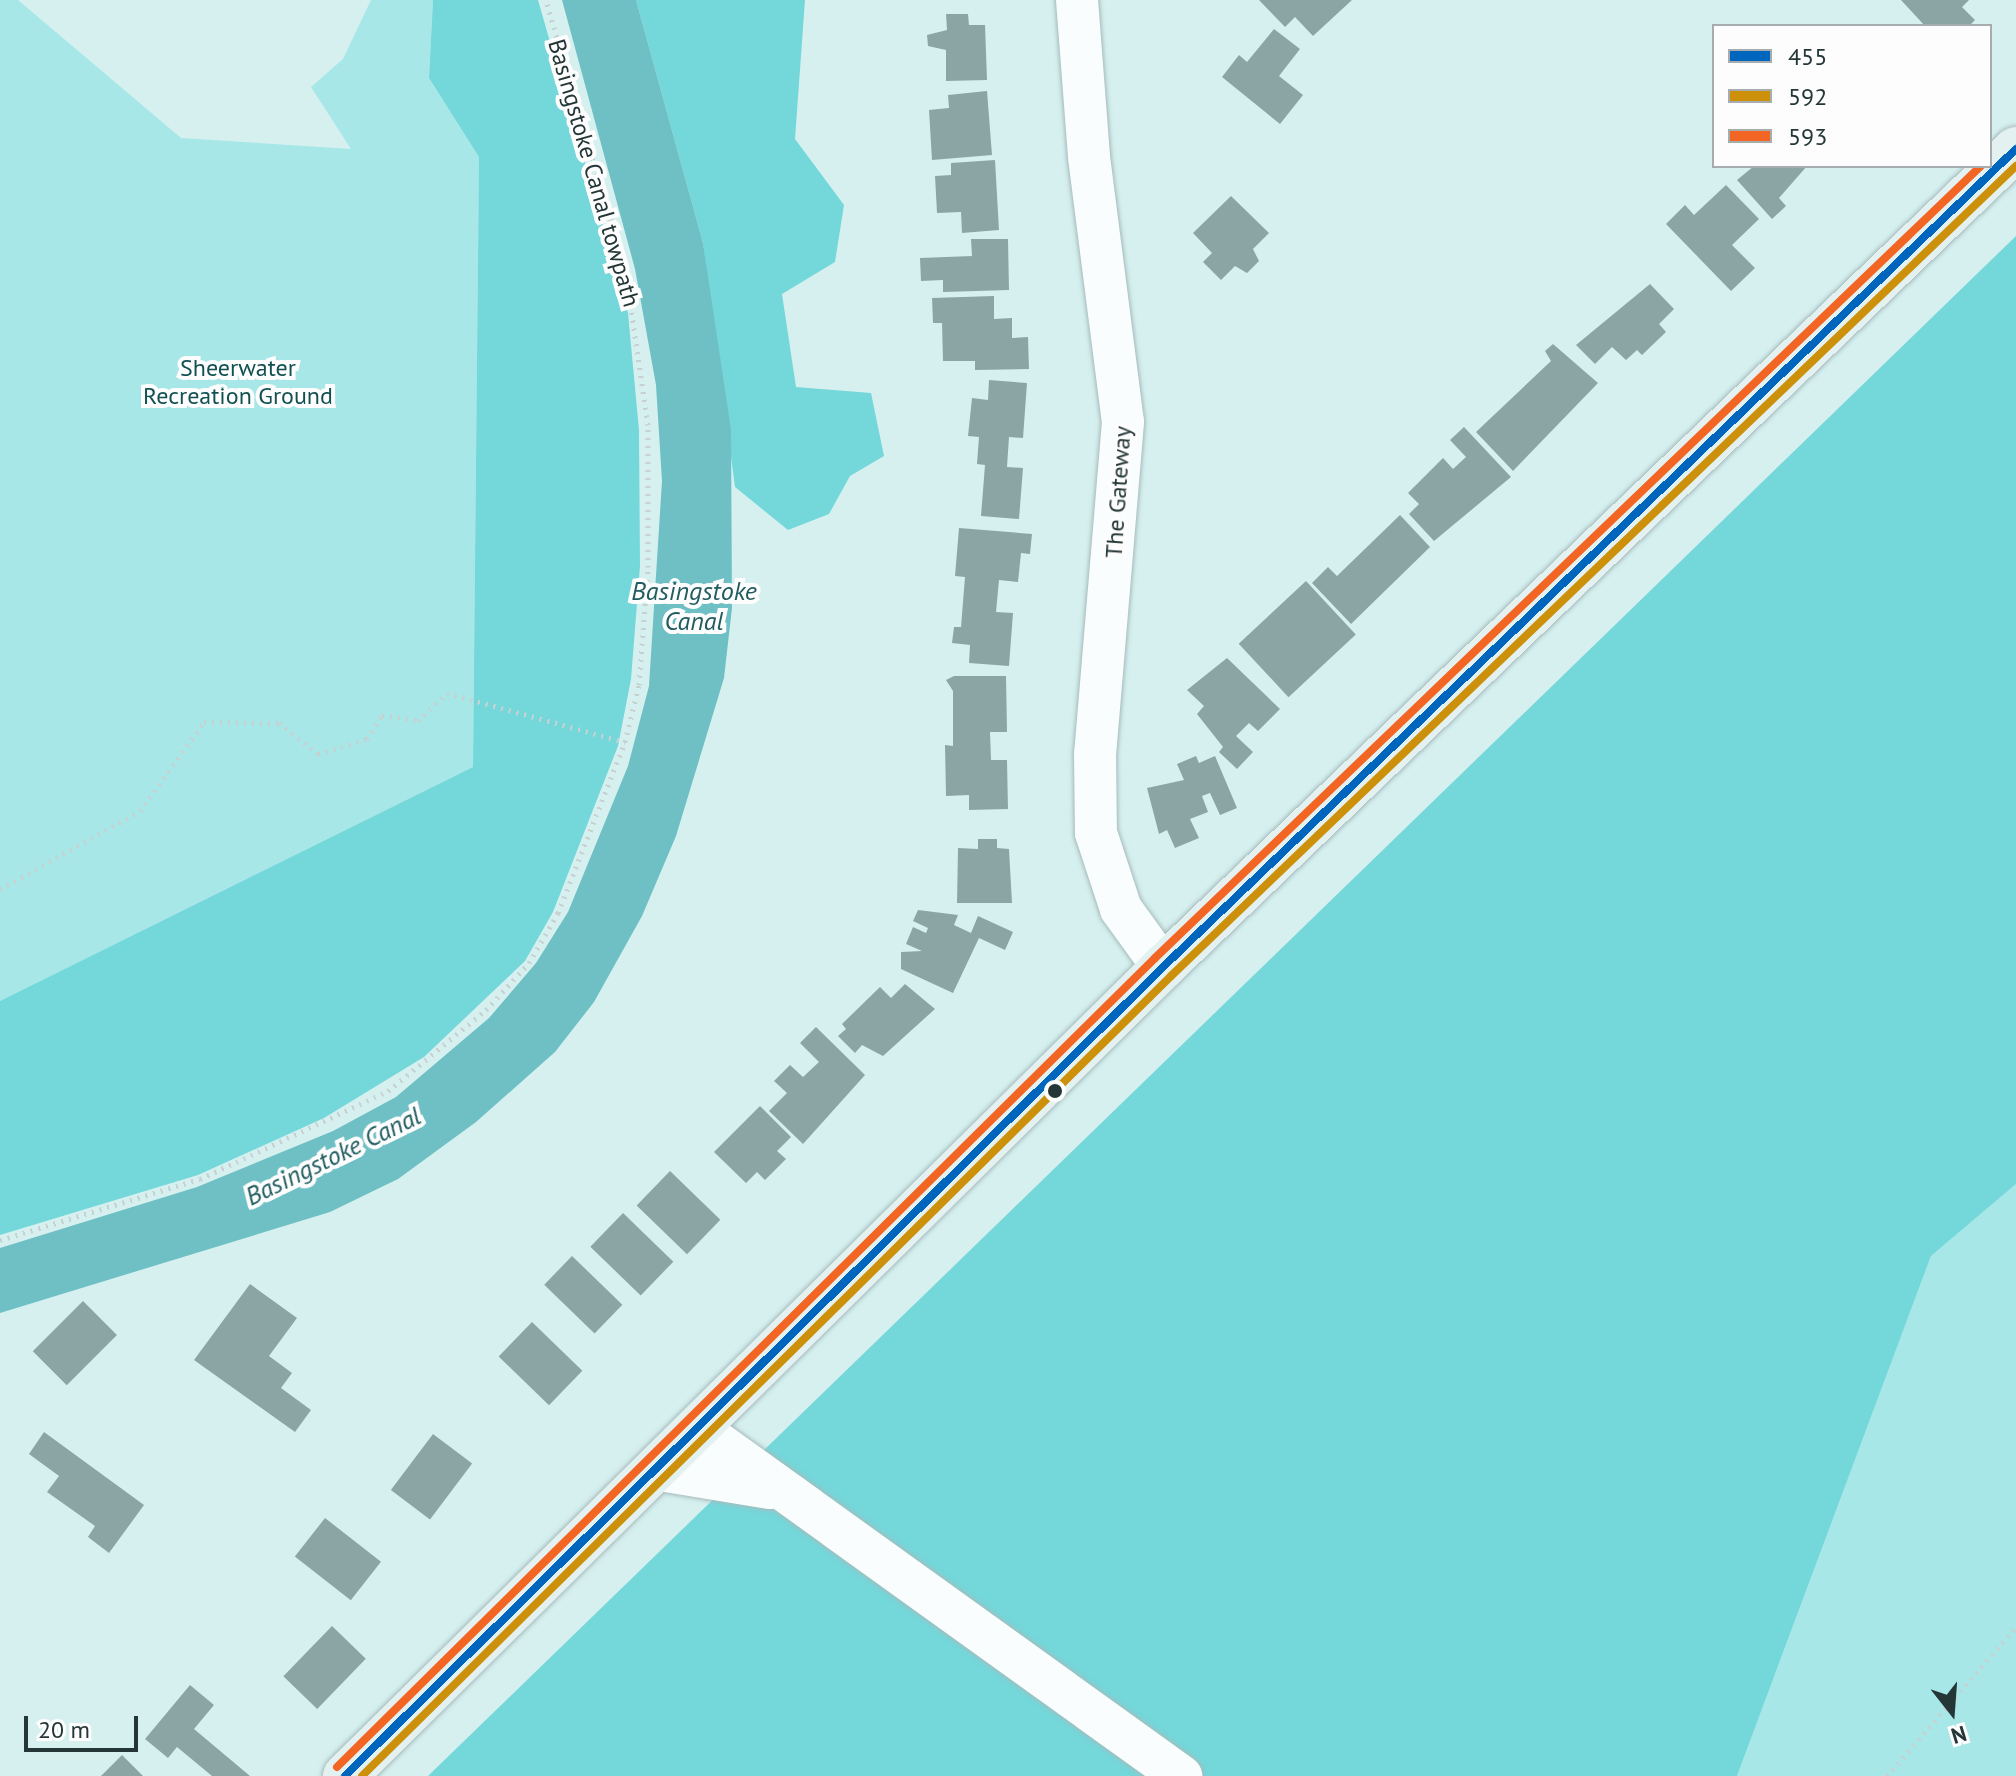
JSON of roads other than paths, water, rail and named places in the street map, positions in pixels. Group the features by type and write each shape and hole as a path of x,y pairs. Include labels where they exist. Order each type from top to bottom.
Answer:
{"main road":[{"path":"345,1776 660,1470 1163,967 2016,149"}],"street":[{"name":"The Gateway","path":"1077,0 1089,157 1123,422 1095,754 1096,833 1121,909 1163,967"},
{"path":"700,1430 795,1493 1181,1776"},
{"path":"660,1470 795,1493"}],"water":[{"name":"Basingstoke Canal","path":"562,0 636,0 703,243 731,430 732,608 724,678 676,836 642,916 594,1002 555,1052 476,1122 398,1179 330,1212 0,1313 0,1248 197,1187 333,1131 396,1097 489,1018 536,963 568,912 628,766 649,686 662,481 656,385 635,269"}],"park label":[{"name":"Sheerwater Recreation Ground","path":"238,382"}]}
